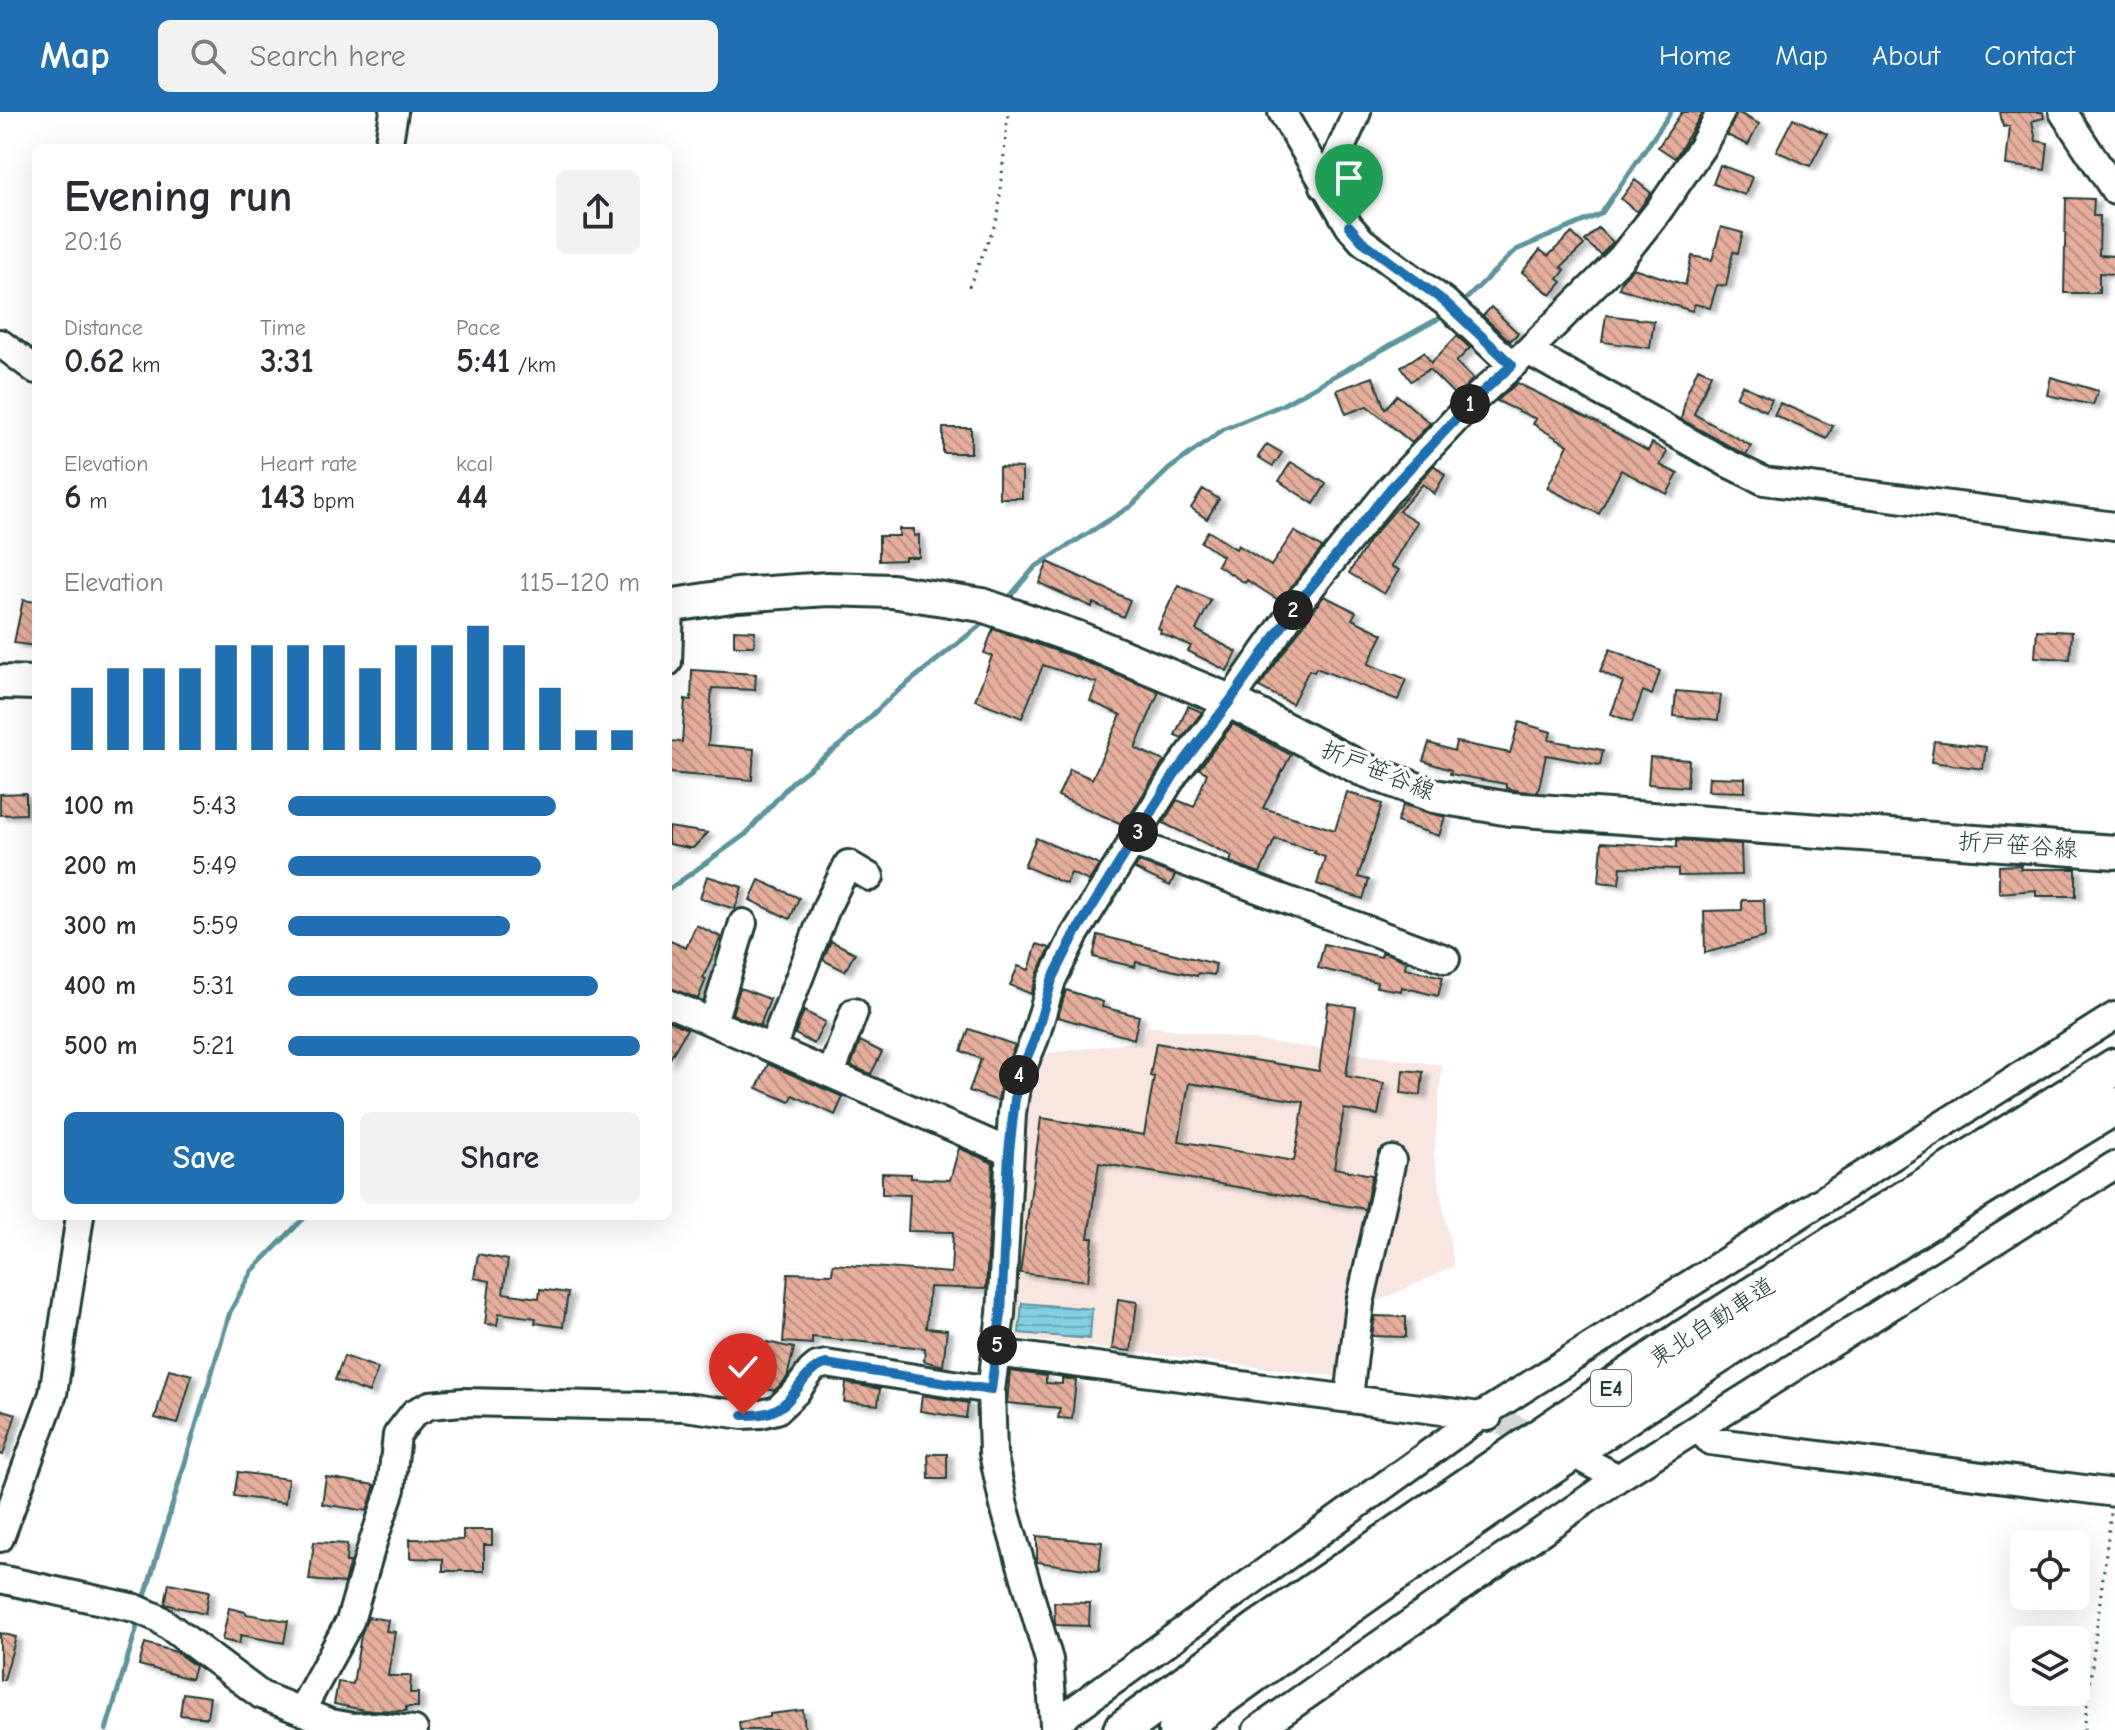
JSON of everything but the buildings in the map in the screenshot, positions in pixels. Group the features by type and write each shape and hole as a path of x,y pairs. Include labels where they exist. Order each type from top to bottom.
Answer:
{"highway":[{"name":"東北自動車道","path":"1122,1730 1262,1627 1685,1338 2115,1067"},
{"name":"東北自動車道","path":"1177,1730 1384,1581 1597,1434 1993,1180 2115,1106"}],"main road":[{"name":"折戸笹谷線","path":"672,606 737,595 828,589 892,591 982,605 1078,638 1230,701 1362,769 1434,796 1510,809 2115,852"},
{"path":"0,682 32,683"}],"street":[{"path":"389,144 394,112"},
{"path":"1282,112 1324,186 1362,241 1520,358 1727,463 1764,481 2115,526"},
{"path":"1324,186 1357,112"},
{"path":"1054,1727 1049,1660 1004,1506 993,1453 991,1390 1001,1314 1009,1152 1017,1081 1035,1038 1052,980 1074,936 1174,775 1302,598 1391,488 1476,398 1621,258 1659,210 1702,147 1721,112"},
{"path":"2063,112 2115,191"},
{"path":"0,343 32,367"},
{"path":"1131,842 1446,959"},
{"path":"772,1048 827,906 848,864 870,877"},
{"path":"713,1022 743,923"},
{"path":"672,1005 1009,1152"},
{"path":"831,1074 854,1012"},
{"path":"1054,1727 1492,1419 2115,1016"},
{"path":"1349,1398 1360,1303 1392,1160"},
{"path":"1257,1730 1618,1478 2115,1165"},
{"path":"2085,1183 2115,1187"},
{"path":"0,1538 5,1508 53,1394 79,1220"},
{"path":"996,1353 1492,1419"},
{"path":"301,1711 350,1621 391,1489 397,1435 414,1413 430,1405 462,1402 550,1403 685,1407 743,1415 761,1414 777,1410 796,1392 811,1371 826,1364 991,1390"},
{"path":"1698,1428 1710,1441 2114,1493"},
{"path":"1586,1461 1618,1478"},
{"path":"0,1579 147,1613 261,1695 331,1723 414,1730"}],"path":[{"path":"969,287 998,217 1008,112"},
{"path":"2084,1730 2114,1493"}],"shaded area":[{"path":"1148,1026 1442,1065 1434,1155 1454,1266 1368,1306 1358,1379 1007,1337 1015,1148 1035,1055 1140,1041"}],"water":[{"path":"1022,1303 1092,1309 1090,1339 1019,1333"}],"waterway":[{"path":"1460,305 1516,250 1601,214 1671,112"},
{"path":"1005,602 1035,567 1131,506 1169,469 1224,429 1282,405 1445,315"},
{"path":"672,887 746,834 792,782 987,620"},
{"path":"143,1603 230,1312 252,1271 302,1220"},
{"path":"106,1730 139,1620"}],"tunnel":[{"path":"1502,1422 1550,1444"}],"route":[{"path":"743,1415 777,1410 796,1392 811,1371 826,1364 991,1390 1001,1314 1009,1152 1017,1081 1035,1038 1052,980 1074,936 1174,775 1302,598 1391,488 1476,398 1512,365 1445,302 1362,241 1349,226"}]}
